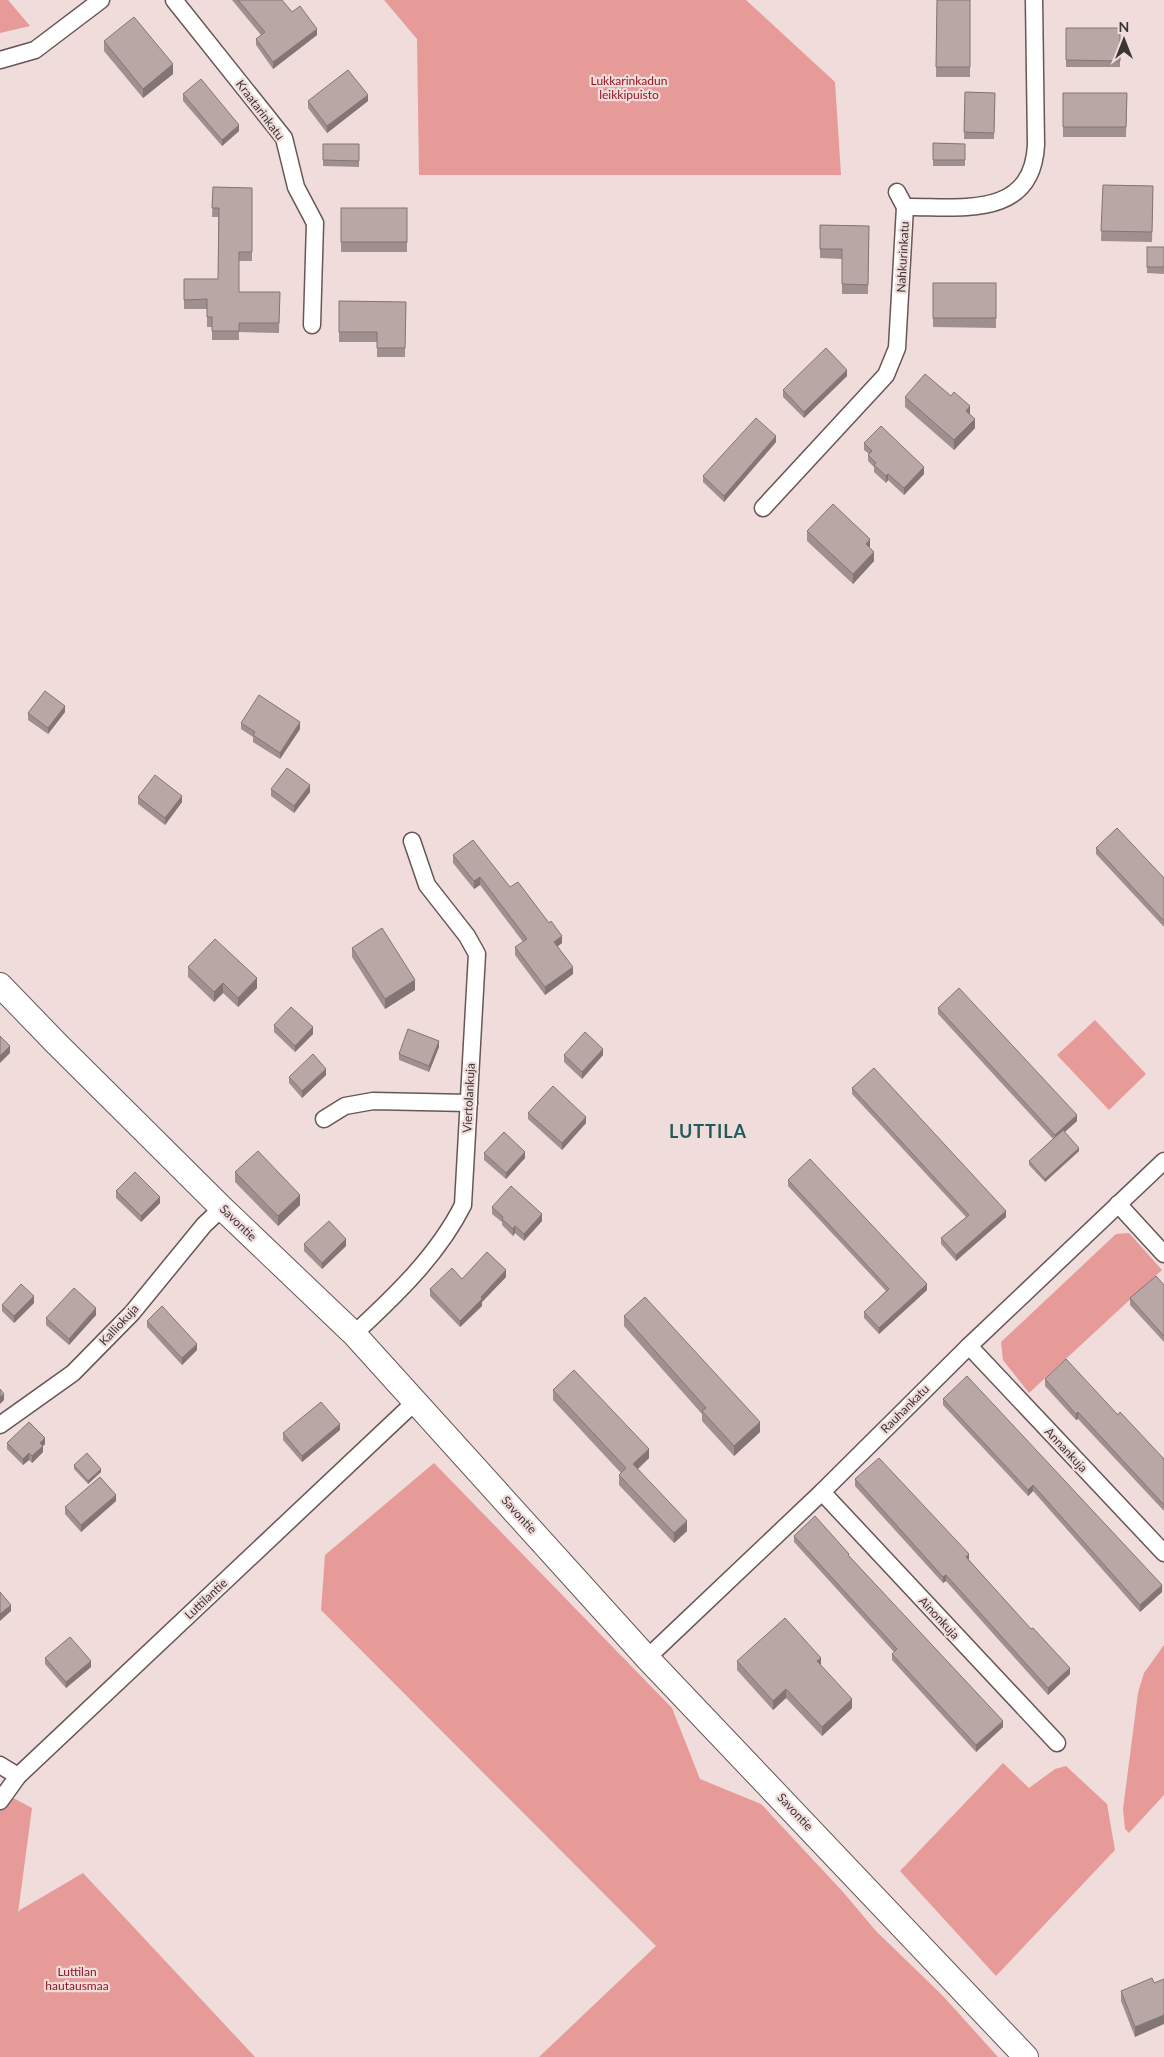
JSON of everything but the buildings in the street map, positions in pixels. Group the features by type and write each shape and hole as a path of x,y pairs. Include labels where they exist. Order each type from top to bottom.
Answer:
{"street":[{"path":"0,60 36,50 102,0"},
{"name":"Kraatarinkatu","path":"174,0 284,138 296,187 316,223 312,325"},
{"name":"Nahkurinkatu","path":"763,508 886,375 897,348 906,207 984,206 1004,201 1025,181 1035,163 1034,0"},
{"path":"897,192 906,207"},
{"name":"Viertolankuja","path":"354,1334 403,1287 452,1228 463,1205 477,954 466,936 427,884 412,841"},
{"name":"Savontie","path":"0,985 222,1208 354,1334 647,1658 1026,2057"},
{"path":"324,1119 345,1106 373,1101 469,1103"},
{"name":"Rauhankatu","path":"647,1658 822,1492 968,1346 1164,1161"},
{"path":"1118,1204 1164,1254"},
{"name":"Kalliokuja","path":"0,1425 73,1373 132,1313 204,1226 222,1208"},
{"name":"Annankuja","path":"968,1346 1164,1553"},
{"name":"Luttilantie","path":"0,1801 18,1776 416,1401"},
{"name":"Ainonkuja","path":"822,1492 1057,1743"},
{"path":"0,1764 18,1776"}],"green space":[{"path":"0,0 8,0 30,26 0,33"},
{"name":"Lukkarinkadun leikkipuisto","path":"384,0 746,0 835,82 841,175 419,175 417,39"},
{"path":"1095,1020 1146,1074 1109,1110 1057,1055"},
{"path":"1129,1233 1162,1270 1029,1393 1003,1360 1001,1342 1116,1234"},
{"path":"434,1463 672,1708 700,1779 761,1804 843,1892 876,1931 943,1996 998,2057 539,2057 656,1946 321,1610 325,1555"},
{"path":"1164,1645 1164,1795 1129,1833 1125,1829 1123,1809 1138,1693 1144,1673"},
{"path":"1003,1763 1029,1788 1055,1769 1066,1766 1107,1804 1115,1850 996,1976 900,1871"},
{"name":"Luttilan hautausmaa","path":"0,1791 32,1808 18,1913 20,1910 83,1873 255,2057 0,2057"}],"district":[{"name":"LUTTILA","path":"708,1132"}]}
